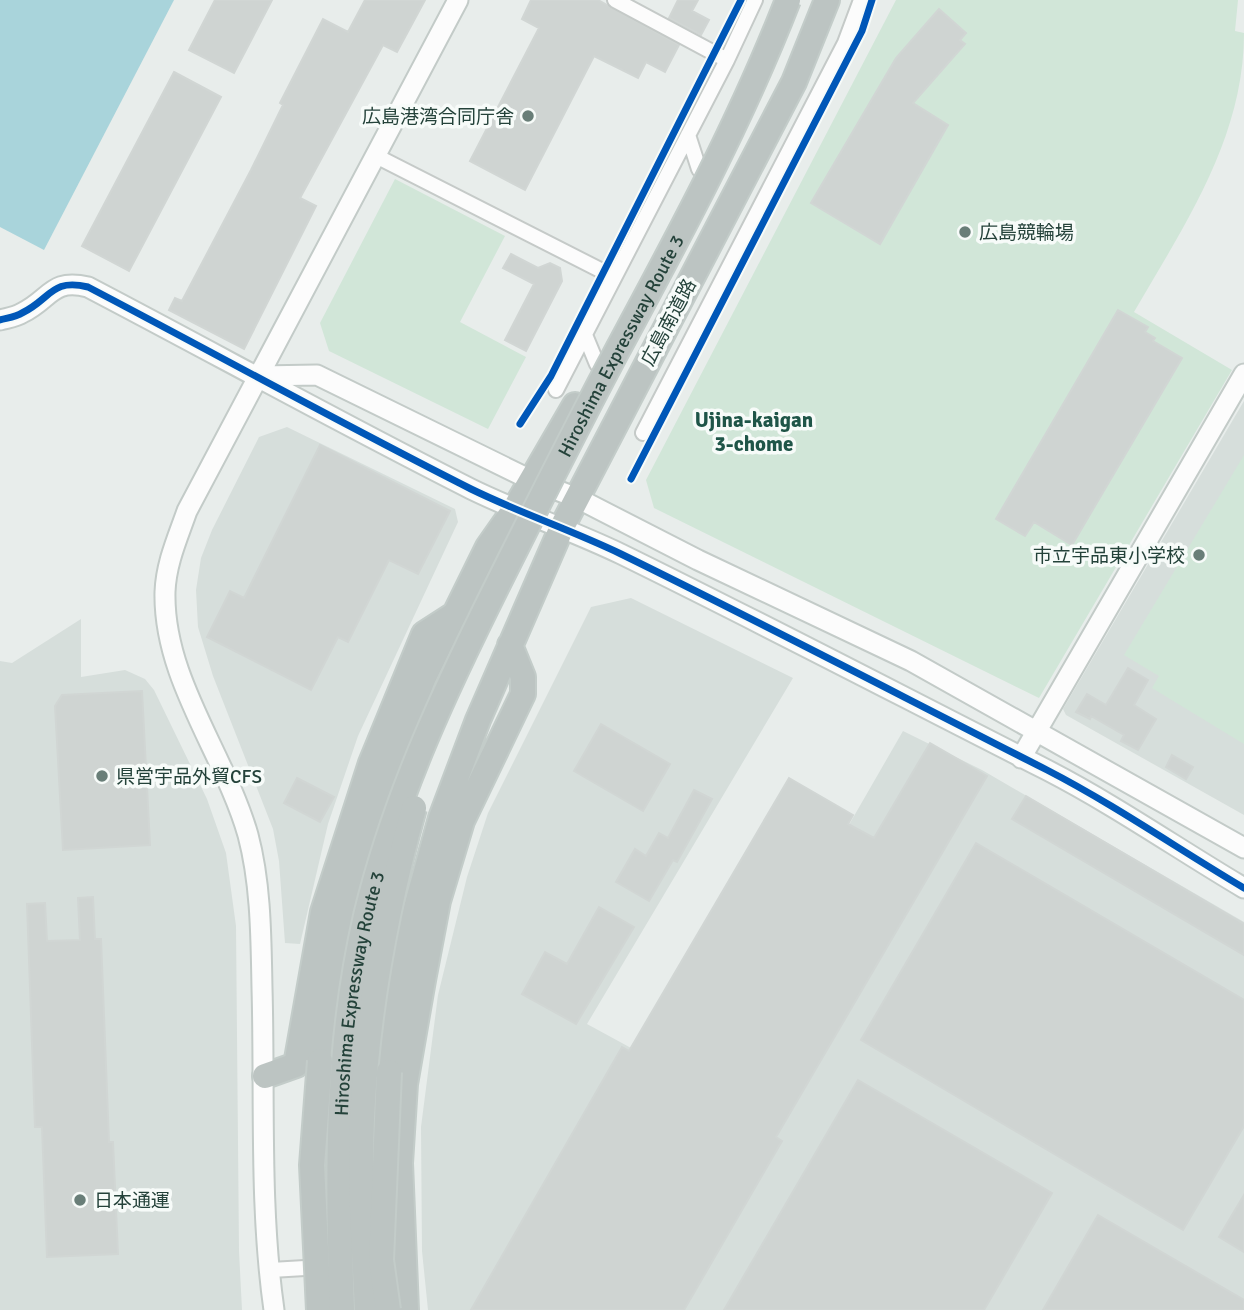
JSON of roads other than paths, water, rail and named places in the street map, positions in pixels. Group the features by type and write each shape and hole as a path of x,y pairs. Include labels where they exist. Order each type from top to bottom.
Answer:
{"highway":[{"path":"319,1310 312,1165 320,1061 338,932 348,883 423,679 488,547 555,442 699,169 748,70 775,0"},
{"name":"Hiroshima Expressway Route 3","path":"342,1310 339,1138 342,1063 353,981 386,843 411,769 446,689 573,434 716,165 759,75 788,0"},
{"name":"広島南道路","path":"388,1310 381,1260 389,1072 407,940 425,874 478,720 562,527 794,82 827,0"},
{"path":"265,1076 296,1065 323,912 371,763 424,634 456,613"},
{"path":"406,1310 400,1150 405,1084 438,901 462,821 523,694 523,677 510,645"},
{"name":"Hiroshima Expressway Route 3","path":"367,1310 362,1210 362,1118 370,1022 387,916 446,689"}],"street":[{"path":"274,1310 261,930 256,874 248,834 179,670 167,631 165,590 171,556 187,510 458,0"},
{"path":"615,0 727,60"},
{"path":"556,390 727,60 755,0"},
{"path":"643,433 845,43 861,0"},
{"path":"688,135 699,169"},
{"path":"376,156 614,277"},
{"path":"0,320 22,314 48,292 71,283 88,287 258,376 303,404 514,510 562,527 801,643 1151,829 1244,888"},
{"path":"585,335 597,364"},
{"path":"638,379 676,368"},
{"path":"1021,758 1244,374"},
{"path":"258,376 317,375 531,480 577,498 698,560 911,661 1244,848"},
{"path":"271,1270 404,1263"}],"water":[{"path":"0,0 174,0 44,250 0,227"}],"place":[{"name":"広島港湾合同庁舎","path":"528,116"},
{"name":"広島競輪場","path":"965,232"},
{"name":"市立宇品東小学校","path":"1199,555"},
{"name":"県営宇品外貿CFS","path":"102,776"},
{"name":"日本通運","path":"80,1200"}],"district":[{"name":"Ujina-kaigan 3-chome","path":"754,432"}]}
